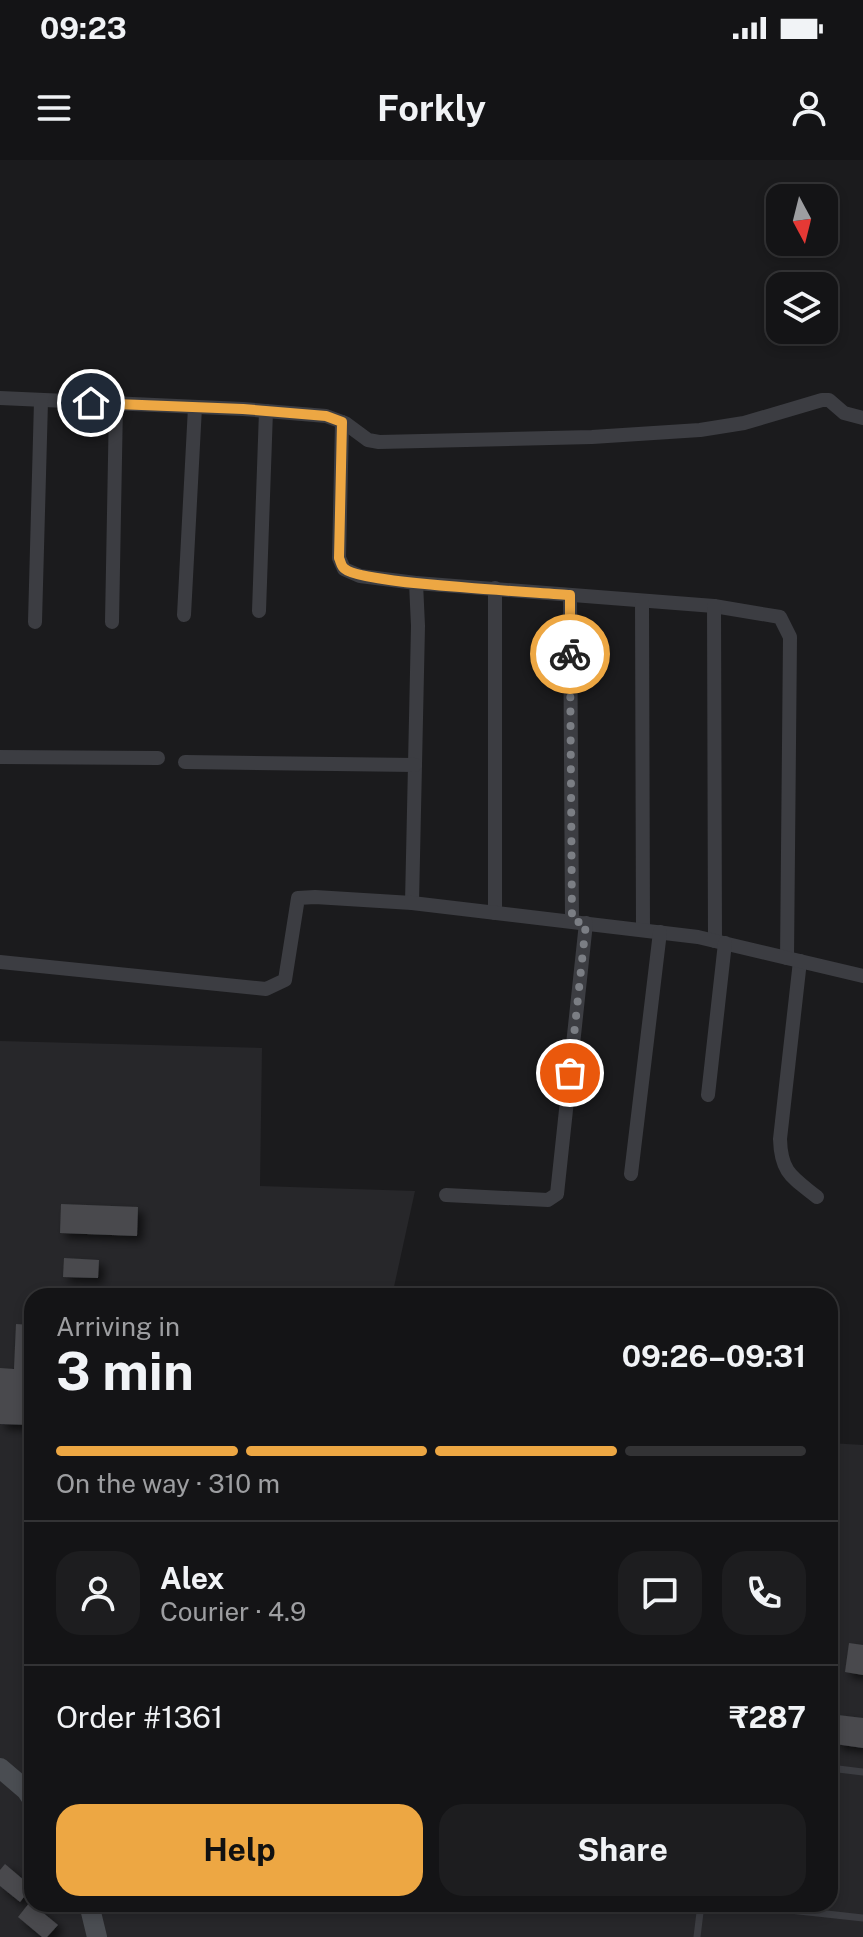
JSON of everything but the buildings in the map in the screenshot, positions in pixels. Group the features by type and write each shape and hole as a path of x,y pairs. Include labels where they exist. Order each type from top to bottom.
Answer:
{"street":[{"path":"0,398 326,416 342,422 368,440 379,442 673,433 744,423 822,400 829,400 844,413 863,418"},
{"path":"35,622 41,401"},
{"path":"112,622 116,404"},
{"path":"184,615 195,407"},
{"path":"259,611 266,411"},
{"path":"342,422 339,558 344,569 360,576 416,583 714,606 780,617 790,637 794,960 780,1157 785,1171 817,1197"},
{"path":"412,903 418,626 416,583"},
{"path":"495,588 495,913"},
{"path":"446,1195 548,1200 557,1194 579,922 570,595"},
{"path":"642,602 643,930"},
{"path":"708,1095 720,942 714,606"},
{"path":"0,757 158,758"},
{"path":"185,762 415,765"},
{"path":"0,962 266,989 285,980 298,898 315,897 412,903 660,932 720,942 863,976"},
{"path":"631,1174 660,932"},
{"path":"0,1768 24,1788"},
{"path":"91,1912 97,1937"}],"lane":[{"path":"838,1769 863,1772"},
{"path":"697,1937 700,1912"},
{"path":"809,1912 863,1918"}],"shaded area":[{"path":"0,1041 262,1048 260,1186 415,1191 394,1288 24,1288 24,1912 838,1912 838,1443 863,1445 863,1937 0,1937"}],"way so far":[{"path":"570,654 572,921 586,923 570,1073"}],"route":[{"path":"91,403 243,409 326,416 342,422 339,558 344,569 360,576 416,583 570,595 570,654"}]}
